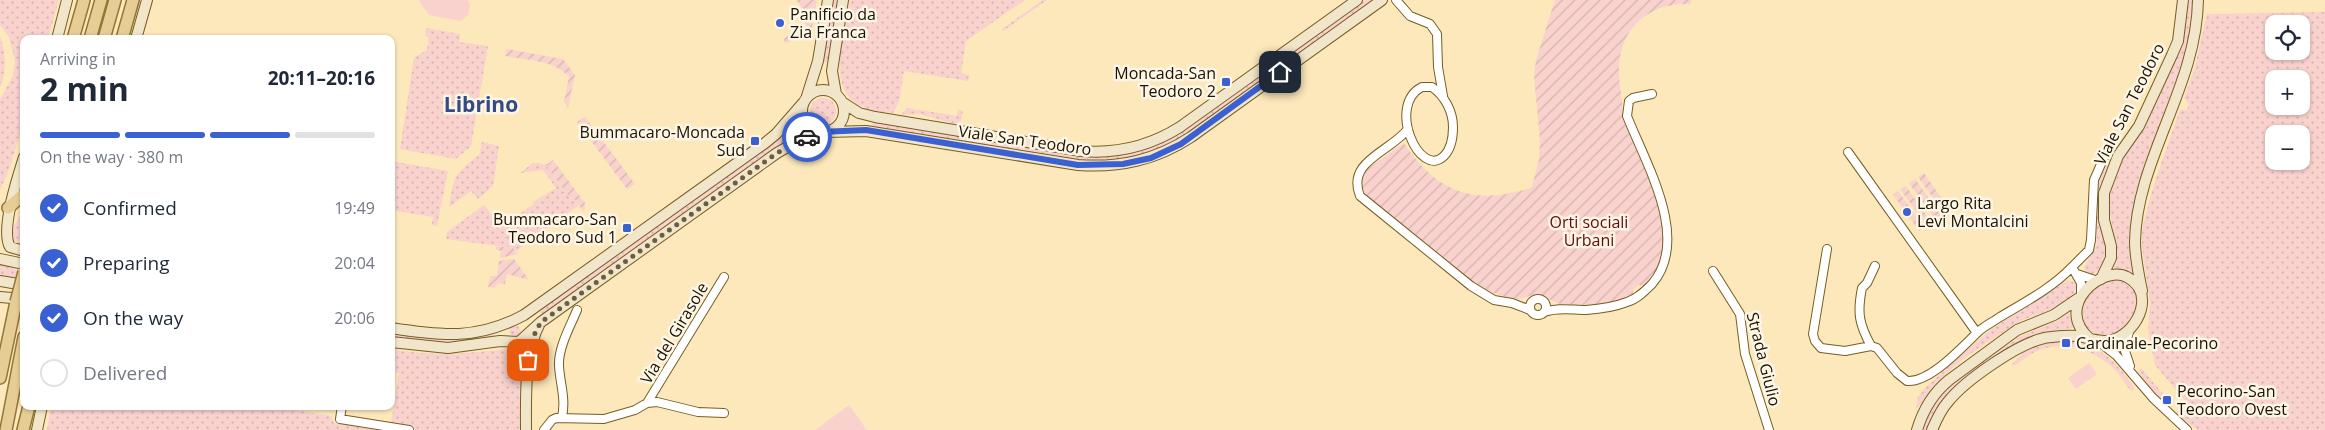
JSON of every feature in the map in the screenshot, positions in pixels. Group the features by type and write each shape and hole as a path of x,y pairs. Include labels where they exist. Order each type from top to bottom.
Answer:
{"main road":[{"path":"58,35 67,0"},
{"path":"74,35 84,0"},
{"path":"91,35 101,0"},
{"path":"105,35 115,0"},
{"path":"123,35 133,0"},
{"path":"137,35 147,0"},
{"path":"828,0 818,61 804,100 803,119 810,128 823,132 840,123 844,113 832,80 833,61 843,0"},
{"path":"395,329 460,335 493,329 537,307 776,134 804,100 820,90 839,98 859,113 875,117 1081,151 1113,151 1158,140 1180,127 1357,0"},
{"name":"Viale San Teodoro","path":"525,336 541,322 789,145 823,132 871,131 1078,165 1110,166 1146,159 1162,153 1191,137 1382,0"},
{"name":"Viale San Teodoro","path":"2100,280 2111,258 2111,246 2104,220 2104,193 2118,156 2139,126 2172,55 2179,33 2183,0"},
{"path":"1932,430 1940,412 1955,394 2025,344 2048,337 2077,336 2094,340 2114,340 2130,328 2142,311 2142,292 2135,244 2143,191 2188,66 2196,24 2198,0"},
{"path":"818,61 824,66 833,61"},
{"path":"871,131 867,124 875,117"},
{"path":"776,134 784,133 789,136 789,145"},
{"path":"20,170 8,208 5,238 7,243 15,250 20,251"},
{"path":"0,217 20,198"},
{"path":"0,260 20,263"},
{"path":"1917,430 1926,408 1942,386 2018,330 2054,315 2100,280 2115,274 2126,276 2142,292"},
{"path":"0,281 20,284"},
{"path":"0,297 20,301 0,378"},
{"path":"2080,297 2076,305 2078,324 2094,340"},
{"path":"511,321 524,324 526,329 525,336 531,354"},
{"path":"511,321 504,332 506,338 526,355 529,369"},
{"path":"526,430 531,354 535,333 541,322"},
{"path":"395,342 448,348 519,342 525,336"},
{"path":"6,430 20,358"},
{"path":"24,430 28,410"},
{"path":"37,430 41,410"}],"street":[{"path":"1396,0 1410,16 1425,21 1437,34 1438,67 1444,98 1453,125 1452,142 1447,153 1440,160 1429,161 1424,158 1413,142 1408,129 1406,113 1408,102 1416,90 1426,86 1434,77 1438,67"},
{"path":"1426,86 1432,87 1444,98"},
{"path":"1408,129 1393,144 1360,168 1356,181 1360,196 1470,286 1494,300 1512,303 1530,310 1536,315 1545,308 1607,308 1629,302 1647,290 1665,264 1669,240 1663,207 1627,116 1629,101 1633,98 1652,94"},
{"path":"1393,144 1406,140 1413,142"},
{"path":"1875,266 1867,283 1862,288 1859,315 1861,327 1871,346 1882,352 1901,378 1912,381 1928,374 1963,348 1977,333 2075,270 2089,250 2092,240 2094,180 2109,146"},
{"path":"1848,152 1977,333"},
{"path":"1826,249 1813,334 1815,341 1821,348 1845,351 1871,346"},
{"path":"2075,270 2100,280"},
{"path":"2075,270 2082,288 2080,297"},
{"name":"Strada Giulio","path":"1713,271 1740,314 1745,354 1769,430"},
{"name":"Via del Girasole","path":"562,416 604,419 635,410 647,403 724,277"},
{"path":"1512,303 1539,298 1545,308"},
{"path":"1530,310 1531,302 1534,299"},
{"path":"544,430 552,420 562,416 564,399 559,364 562,348 577,310"},
{"path":"2130,328 2124,348 2133,372"},
{"path":"2094,340 2116,354 2153,398 2187,430"},
{"path":"647,403 657,402 698,412 724,412"},
{"path":"341,410 340,419 409,430"}],"green space":[{"path":"0,0 59,0 49,35 20,35 20,134 9,170 0,190 0,100 13,75 15,61 9,37 0,25"},
{"path":"419,0 468,0 470,4 468,15 461,21 429,15"},
{"path":"796,0 817,0 810,39 796,39 786,43 783,39 794,32 796,35 807,26 801,19 807,14"},
{"path":"833,0 838,0 826,63 823,60"},
{"path":"850,0 1025,0 966,41 961,73 969,75 968,81 904,71 899,102 893,113 871,110 859,105 849,97 843,85 840,72 840,57"},
{"path":"1043,0 1047,0 1003,31 1002,29"},
{"path":"1365,0 1374,0 1188,134 1151,153 1114,161 1075,161 872,127 871,125 875,122 1083,157 1111,156 1137,151 1174,137 1186,130"},
{"name":"Orti sociali Urbani","path":"1555,0 1691,0 1690,4 1662,7 1640,20 1631,29 1621,53 1619,74 1622,117 1645,169 1659,208 1664,245 1661,261 1644,286 1638,285 1633,290 1633,294 1627,298 1608,303 1587,305 1560,304 1537,294 1519,299 1482,289 1435,255 1397,224 1368,196 1361,186 1364,171 1404,143 1424,168 1435,178 1447,186 1460,191 1474,195 1489,196 1506,194 1532,187 1539,159 1540,141 1534,76 1536,60"},
{"path":"2188,0 2193,0 2193,5 2184,62 2131,248 2131,275 2112,270 2118,256 2108,204 2119,162 2144,125 2180,50"},
{"path":"2325,12 2325,430 2198,430 2175,414 2186,402 2155,365 2148,330 2150,303 2142,248 2142,229 2154,184 2180,110 2187,110 2189,104 2184,98 2194,70 2207,14"},
{"path":"426,28 460,34 459,42 488,46 471,146 456,159 400,149 414,58 427,50 429,37 425,36"},
{"path":"0,36 5,62 0,88"},
{"path":"506,49 563,59 575,75 568,108 564,102 569,77 563,71 548,64 505,56"},
{"path":"823,98 832,102 836,111 832,120 823,124 814,120 810,111 814,102"},
{"path":"907,108 957,116 958,110 963,110 961,121 955,124 920,114 901,115"},
{"path":"585,117 635,184 627,189 577,122"},
{"path":"780,138 785,139 783,143 544,314 541,314 542,309"},
{"path":"482,142 499,146 493,186 478,199 471,191 449,207 456,176 479,155"},
{"path":"2114,153 2102,187 2107,253 2101,267 2089,275 2084,270 2085,266 2097,244 2096,185"},
{"path":"553,160 585,203 584,212 573,197 570,198 546,165 533,163 548,164"},
{"path":"395,162 448,171 437,226 432,225 433,217 395,211"},
{"path":"533,163 546,165 570,198 573,197 579,205 516,251 513,248 446,239 447,232 484,205 501,228 508,222 507,220 516,214 518,215 534,204 533,202 556,188 543,170 520,173"},
{"path":"1924,173 1949,209 1944,213 1918,177"},
{"path":"1915,179 1941,215 1935,219 1909,183"},
{"path":"1906,186 1931,222 1926,225 1900,189"},
{"path":"1898,191 1924,227 1919,231 1893,195"},
{"path":"20,215 20,239 18,246 15,245 9,235"},
{"path":"496,246 513,248 518,254 500,258 501,251 495,249"},
{"path":"514,259 529,280 507,274 505,284 498,283 495,288 488,287 490,276 497,276 499,261"},
{"path":"0,265 20,268 20,280 0,277"},
{"path":"2068,280 2077,284 2075,292 2069,299 2052,309 2022,320 1973,352 1938,381 1916,408 1918,397 1926,387 1990,330"},
{"path":"2110,280 2126,283 2134,291 2136,304 2132,317 2123,328 2111,335 2097,334 2082,323 2083,302 2097,287"},
{"path":"2069,312 2073,328 2048,332 2015,344 1950,392 1935,409 1926,430 1921,430 1936,400 1954,381 2021,336 2057,321"},
{"path":"515,325 521,331 515,337 509,331"},
{"path":"395,333 442,338 468,338 494,334 495,337 456,344 395,338"},
{"path":"2055,341 2081,343 2101,352 2126,376 2134,387 2133,391 2109,364 2099,357 2078,348 2055,346 2033,353 2014,366 2012,364 2026,350"},
{"path":"510,349 519,356 523,367 520,430 390,430 393,410 395,410 399,373 395,372 395,350 436,354"},
{"path":"2089,363 2097,374 2076,389 2068,378"},
{"path":"2141,368 2170,402 2168,405 2148,385 2138,371"},
{"path":"849,405 867,430 815,430"},
{"path":"50,410 296,410 331,416 334,423 375,430 47,430"}],"way so far":[{"path":"528,360 529,369 535,333 541,322 777,153 807,137"}],"place":[{"name":"Panificio da Zia Franca","path":"780,23"},
{"name":"Moncada-San Teodoro 2","path":"1226,82"},
{"name":"Bummacaro-Moncada Sud","path":"755,141"},
{"name":"Largo Rita Levi Montalcini","path":"1907,212"},
{"name":"Bummacaro-San Teodoro Sud 1","path":"627,228"},
{"name":"Cardinale-Pecorino","path":"2066,343"},
{"name":"Pecorino-San Teodoro Ovest","path":"2167,400"}],"district":[{"name":"Librino","path":"481,105"}],"route":[{"path":"807,137 820,132 866,130 1078,165 1110,166 1151,158 1181,144 1280,72"}]}
